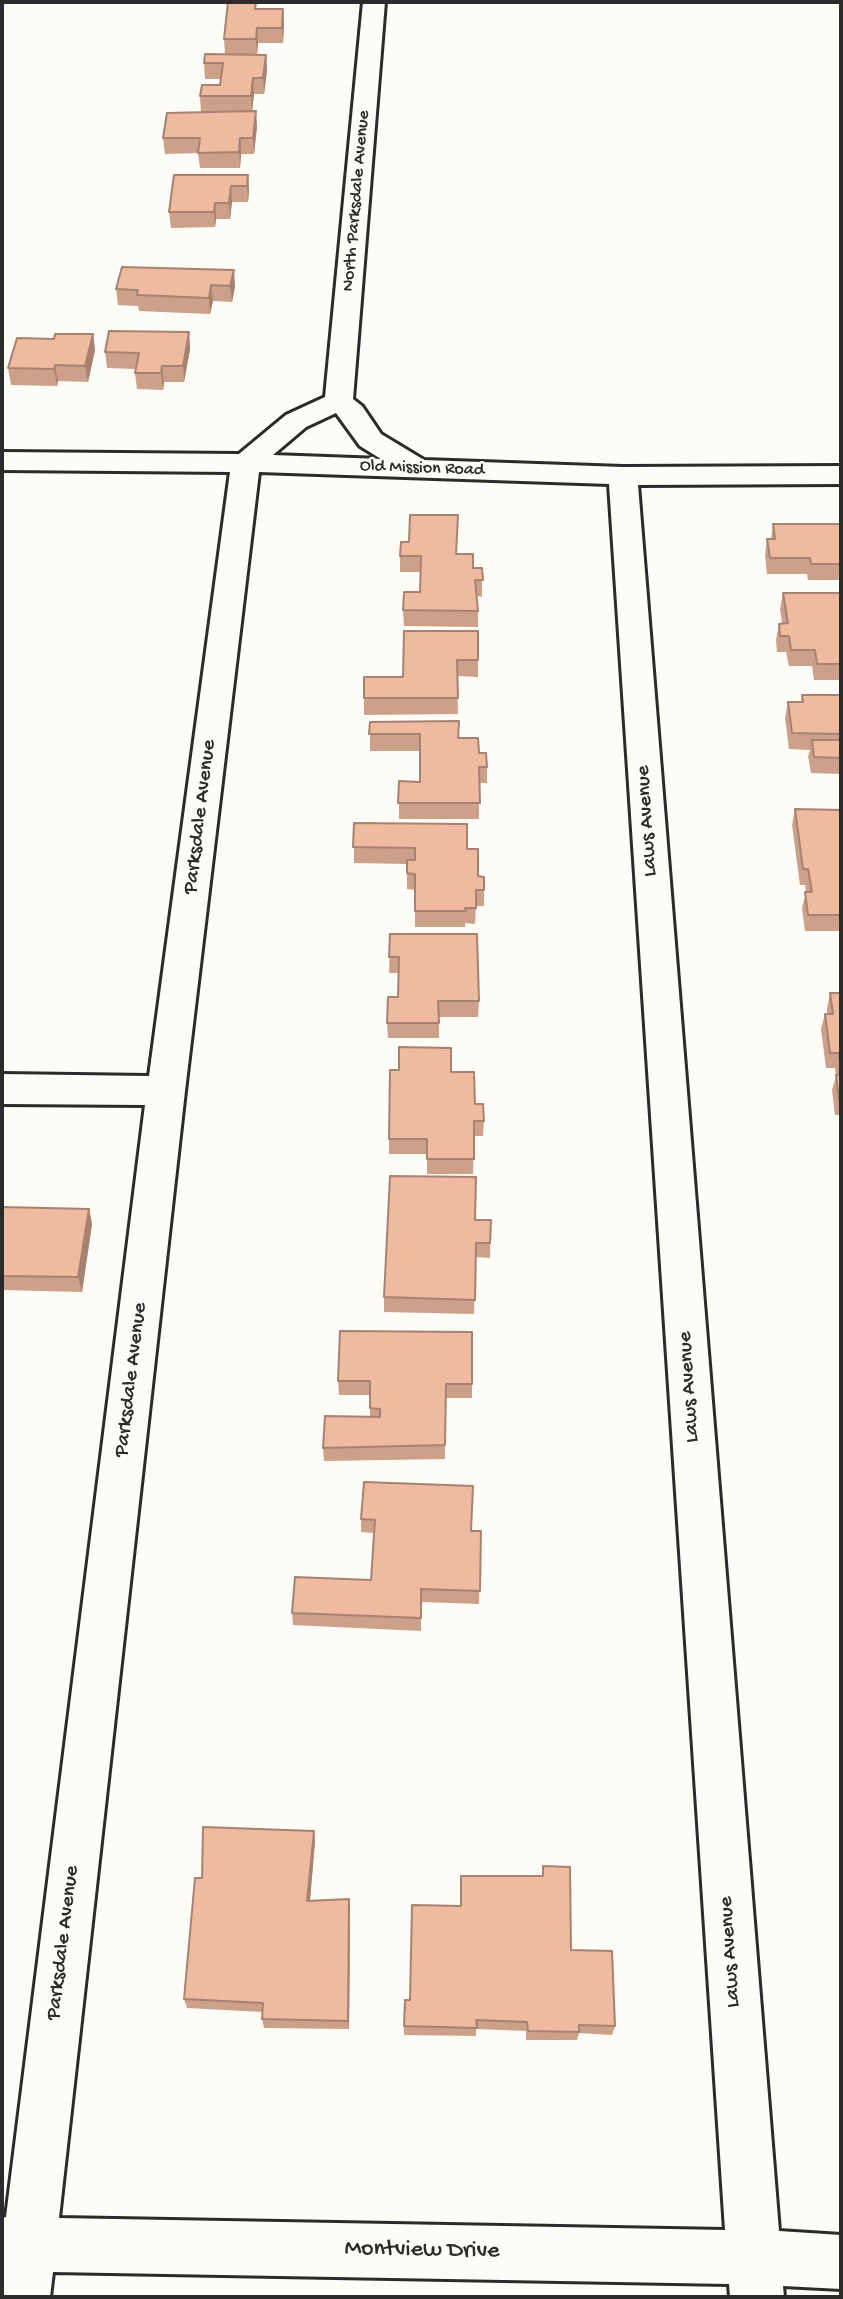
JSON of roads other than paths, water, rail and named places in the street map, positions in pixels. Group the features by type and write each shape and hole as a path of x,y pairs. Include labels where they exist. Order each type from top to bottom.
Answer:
{"street":[{"name":"North Parksdale Avenue","path":"339,401 374,2"},
{"path":"246,463 296,421 339,401 352,412 370,440 418,469"},
{"name":"Old Mission Road","path":"2,461 246,463 623,476 841,475"},
{"name":"Parksdale Avenue","path":"23,2297 15,2244 246,463"},
{"name":"Laws Avenue","path":"623,476 755,2277"},
{"path":"2,1089 166,1091"},
{"name":"Montview Drive","path":"15,2244 755,2277 841,2262"}]}
